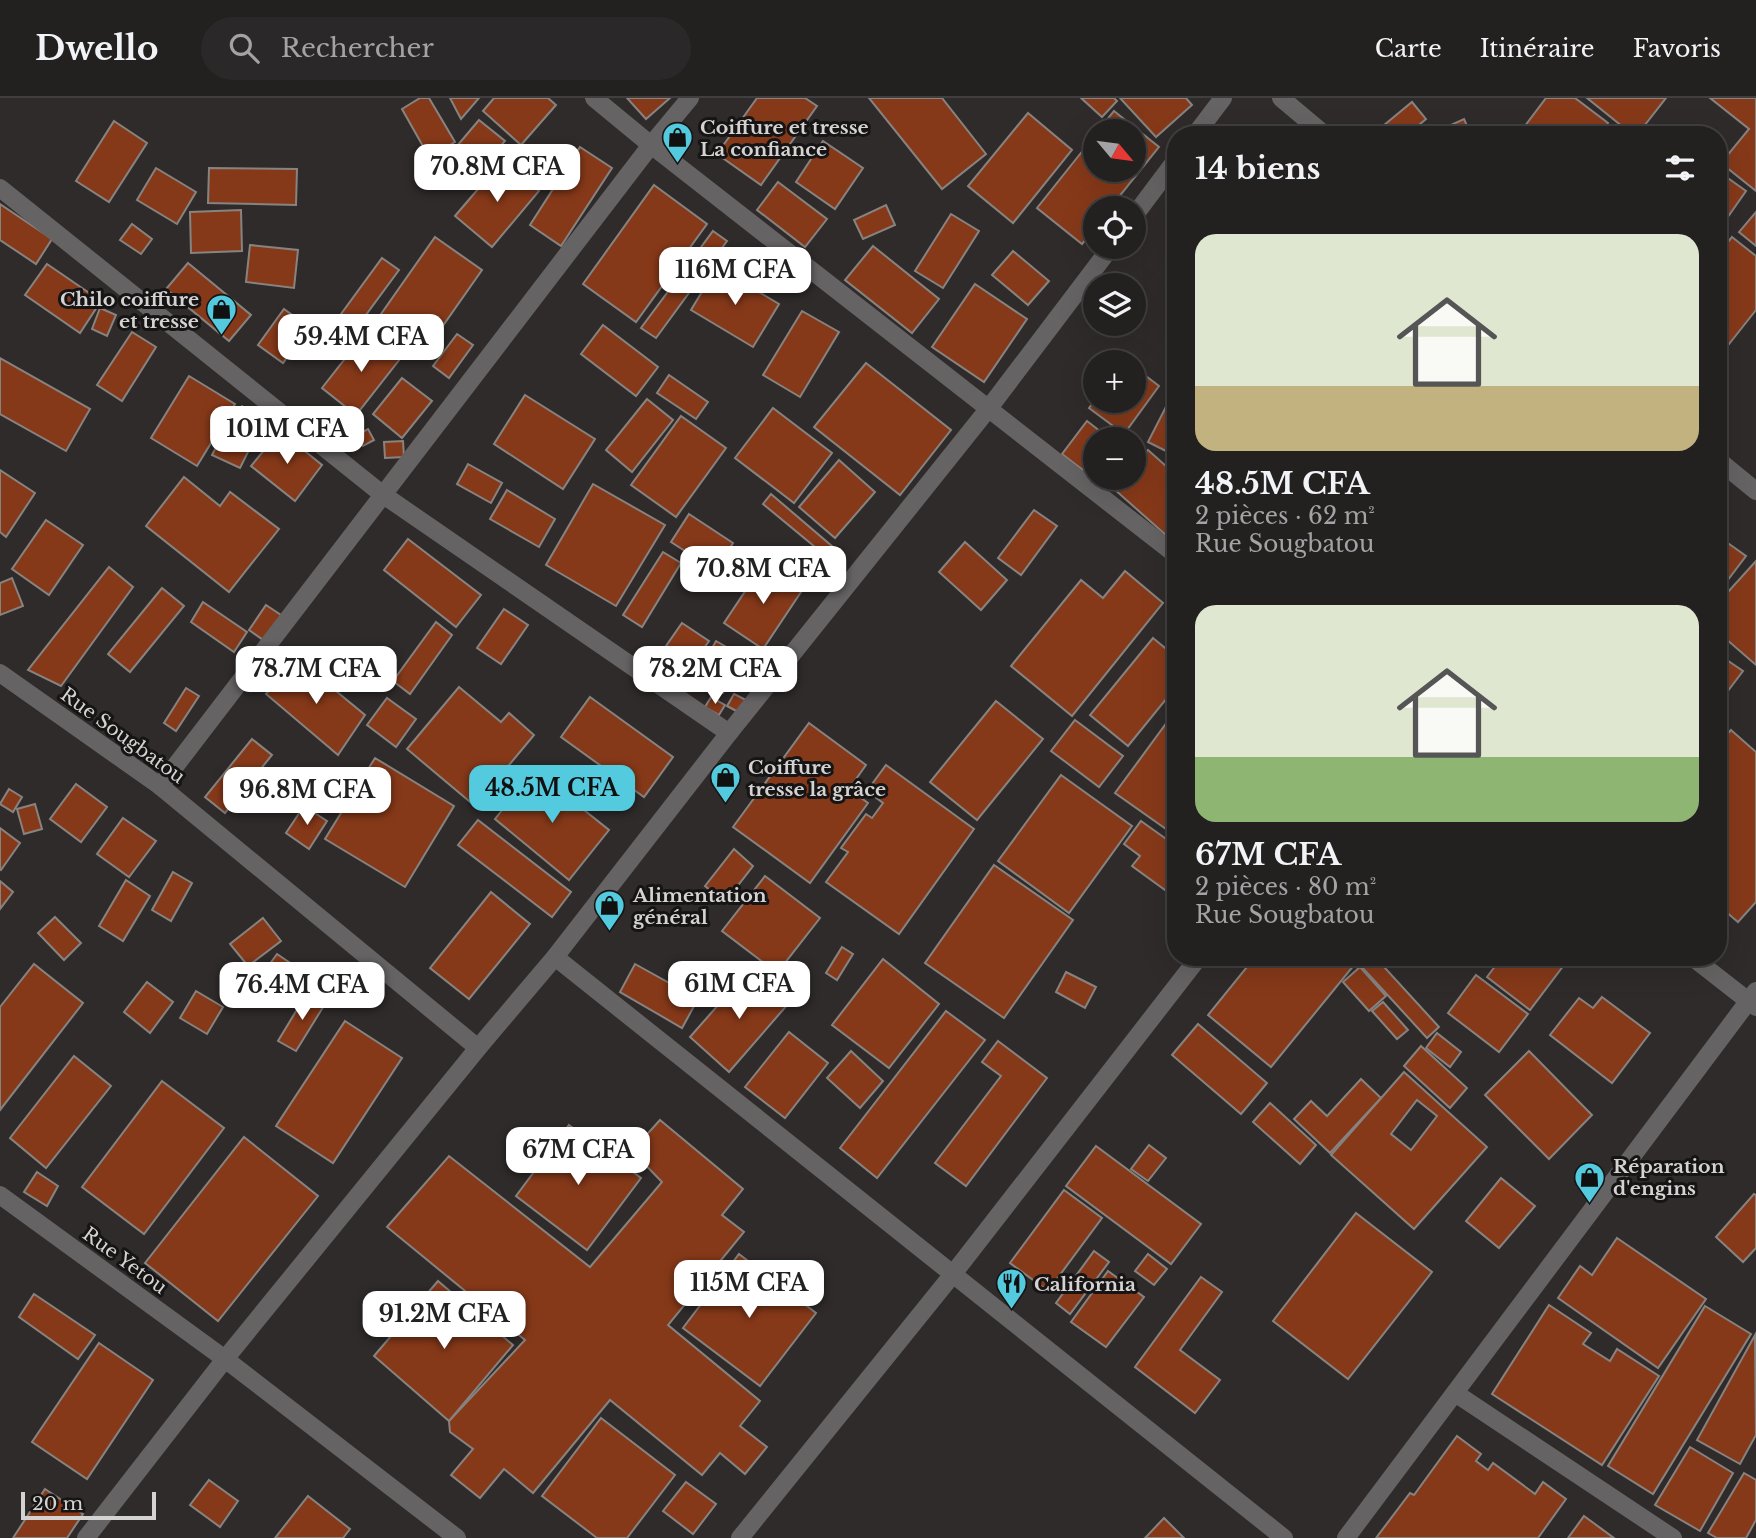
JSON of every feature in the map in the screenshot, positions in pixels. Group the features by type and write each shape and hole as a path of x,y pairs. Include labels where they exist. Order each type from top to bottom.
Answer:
{"street":[{"path":"594,98 1167,548"},
{"path":"160,786 382,494 690,98"},
{"path":"1202,126 1223,98"},
{"path":"1281,98 1314,126"},
{"path":"1146,200 1167,172"},
{"path":"0,188 382,494 729,733"},
{"path":"86,1538 225,1359 555,957 729,733 989,408 1102,259"},
{"path":"1727,467 1756,491"},
{"name":"Rue Sougbatou","path":"0,673 160,786 478,1048"},
{"path":"555,957 1284,1538"},
{"path":"740,1538 953,1274 1192,966"},
{"path":"1346,1538 1753,1000 1705,966"},
{"name":"Rue Yetou","path":"0,1195 225,1359 457,1538"},
{"path":"1455,1392 1673,1538"}],"building":[{"path":"420,98 429,98 455,142 429,157 402,109"},
{"path":"450,98 479,98 461,119"},
{"path":"494,98 548,98 556,105 521,145 483,111"},
{"path":"627,98 670,98 646,119"},
{"path":"757,98 805,98 817,106 761,185 717,154"},
{"path":"869,98 942,98 986,154 942,189"},
{"path":"1081,98 1114,98 1117,101 1102,117"},
{"path":"1120,98 1186,98 1192,105 1156,137 1146,126 1146,119 1139,119"},
{"path":"1546,98 1575,98 1608,123 1606,126 1525,126"},
{"path":"1587,98 1666,98 1644,126 1622,126"},
{"path":"1710,98 1756,98 1756,191 1727,168 1727,156 1749,129"},
{"path":"1412,102 1426,119 1418,126 1383,126"},
{"path":"1114,111 1124,119 1108,119"},
{"path":"1028,113 1072,150 1013,223 968,186"},
{"path":"1464,119 1467,126 1449,126"},
{"path":"479,120 505,141 471,181 446,159"},
{"path":"114,121 147,143 109,202 76,181"},
{"path":"1146,137 1159,147 1146,163"},
{"path":"823,141 863,168 835,209 796,182"},
{"path":"580,147 612,168 561,246 530,225"},
{"path":"1083,150 1083,182 1131,182 1120,196 1083,196 1082,244 1037,208"},
{"path":"502,161 539,191 492,247 455,216"},
{"path":"156,168 196,192 177,224 137,200"},
{"path":"209,168 297,169 296,205 208,203"},
{"path":"1727,177 1746,191 1727,218"},
{"path":"778,182 827,219 805,247 757,210"},
{"path":"654,185 707,224 636,322 583,284"},
{"path":"0,204 52,239 36,264 0,240"},
{"path":"886,205 895,225 863,239 854,220"},
{"path":"241,210 242,251 191,253 190,212"},
{"path":"1756,212 1756,246 1739,232"},
{"path":"951,214 979,231 943,288 915,271"},
{"path":"132,224 152,239 141,254 120,240"},
{"path":"713,231 727,241 656,338 641,328"},
{"path":"435,237 482,270 421,357 374,324"},
{"path":"1732,237 1756,256 1756,310 1727,347 1727,243"},
{"path":"250,245 298,250 294,288 246,282"},
{"path":"873,246 939,299 912,333 845,280"},
{"path":"1013,251 1049,281 1028,305 992,275"},
{"path":"382,258 399,270 357,327 341,314"},
{"path":"188,263 251,315 229,341 166,289"},
{"path":"47,264 101,301 80,333 25,295"},
{"path":"717,267 779,304 753,347 691,310"},
{"path":"975,284 1027,319 984,382 932,347"},
{"path":"100,308 116,315 107,336 92,329"},
{"path":"284,309 309,327 283,363 258,345"},
{"path":"802,311 839,332 800,397 763,375"},
{"path":"603,325 658,367 636,396 581,354"},
{"path":"132,332 156,347 122,401 97,385"},
{"path":"366,332 400,359 356,415 322,388"},
{"path":"457,334 473,345 449,378 433,366"},
{"path":"0,358 90,409 66,451 0,414"},
{"path":"866,363 951,430 900,495 814,427"},
{"path":"669,375 708,402 696,419 657,393"},
{"path":"189,376 235,404 197,466 151,438"},
{"path":"1146,376 1159,386 1146,404"},
{"path":"402,378 432,401 402,438 373,414"},
{"path":"525,395 595,439 563,489 494,444"},
{"path":"647,399 673,420 632,472 606,450"},
{"path":"1167,405 1167,452 1148,442"},
{"path":"242,406 265,419 252,443 228,429"},
{"path":"773,408 832,453 794,503 735,458"},
{"path":"1096,413 1139,413 1129,427 1115,427"},
{"path":"681,416 726,448 676,517 631,485"},
{"path":"358,418 359,430 346,431 344,419"},
{"path":"1087,421 1095,427 1083,427 1083,470 1062,454"},
{"path":"368,429 374,440 363,446 357,435"},
{"path":"280,431 322,465 295,501 251,466"},
{"path":"224,432 251,446 240,468 212,455"},
{"path":"403,441 404,457 385,458 384,442"},
{"path":"1148,450 1167,467 1167,536 1115,490 1146,490"},
{"path":"839,460 875,492 835,538 799,507"},
{"path":"468,464 502,483 491,503 457,484"},
{"path":"0,470 35,493 6,537 0,532"},
{"path":"184,477 220,506 230,492 279,529 229,592 146,526"},
{"path":"593,484 665,525 616,606 546,565"},
{"path":"507,490 555,519 539,547 490,519"},
{"path":"771,494 833,547 826,556 763,504"},
{"path":"1034,510 1057,526 1021,575 998,558"},
{"path":"689,514 733,543 716,571 671,542"},
{"path":"46,520 83,545 49,595 12,569"},
{"path":"408,539 481,595 456,627 384,570"},
{"path":"965,542 1007,580 981,610 939,572"},
{"path":"1727,542 1746,556 1727,581"},
{"path":"663,552 681,563 642,627 623,615"},
{"path":"1756,561 1756,665 1727,640 1727,593"},
{"path":"764,563 803,589 763,649 724,623"},
{"path":"109,567 133,587 61,686 28,670"},
{"path":"1125,571 1163,603 1072,716 1011,666 1081,580 1103,598"},
{"path":"12,578 23,606 0,615 0,583"},
{"path":"162,588 184,606 130,672 108,654"},
{"path":"203,602 247,632 234,652 191,622"},
{"path":"266,605 284,617 266,642 249,630"},
{"path":"504,609 528,625 501,664 477,648"},
{"path":"436,622 452,635 410,694 393,681"},
{"path":"682,623 709,641 692,665 666,646"},
{"path":"1153,638 1167,650 1167,698 1128,746 1090,715"},
{"path":"716,641 744,657 723,693 696,677"},
{"path":"759,649 770,655 761,671 750,664"},
{"path":"296,658 365,715 338,755 266,694"},
{"path":"1727,660 1743,671 1727,692"},
{"path":"459,687 501,722 509,713 534,735 475,806 407,749"},
{"path":"186,688 199,696 176,731 164,723"},
{"path":"734,694 746,700 740,713 727,706"},
{"path":"590,697 673,757 644,797 561,737"},
{"path":"711,697 725,705 719,715 705,707"},
{"path":"387,698 416,719 396,747 367,725"},
{"path":"996,701 1043,739 977,820 930,782"},
{"path":"1075,720 1123,756 1099,787 1051,751"},
{"path":"809,723 866,765 849,789 868,803 810,883 733,827"},
{"path":"1165,725 1167,726 1167,830 1115,793"},
{"path":"1731,730 1756,752 1756,902 1738,922 1727,913 1727,734"},
{"path":"252,739 272,755 225,813 205,797"},
{"path":"375,758 454,806 405,887 325,839"},
{"path":"886,765 974,829 899,934 826,882 848,852 841,848 866,814 872,818 883,803 867,791"},
{"path":"534,770 609,830 569,880 495,819"},
{"path":"1061,775 1132,826 1069,913 998,861"},
{"path":"76,784 107,807 81,842 50,819"},
{"path":"9,789 22,797 13,812 0,804"},
{"path":"35,804 42,829 24,834 17,809"},
{"path":"304,806 327,821 309,849 286,833"},
{"path":"123,818 156,841 129,877 97,854"},
{"path":"478,820 571,892 552,917 458,845"},
{"path":"1141,821 1167,840 1167,891 1132,866 1140,856 1124,844"},
{"path":"0,828 20,843 1,870 0,869"},
{"path":"734,849 753,866 725,902 705,886"},
{"path":"994,865 1073,920 1004,1018 925,963"},
{"path":"173,872 192,883 171,921 152,910"},
{"path":"765,876 820,918 777,973 722,931"},
{"path":"126,880 150,896 123,941 99,926"},
{"path":"0,881 13,892 0,909"},
{"path":"491,892 530,924 469,999 430,968"},
{"path":"55,917 81,943 64,960 38,933"},
{"path":"263,918 281,941 248,966 230,944"},
{"path":"842,947 853,954 837,980 826,973"},
{"path":"277,954 302,971 280,1000 256,983"},
{"path":"883,959 939,1004 889,1068 832,1025"},
{"path":"34,964 83,1003 0,1110 0,1007"},
{"path":"635,964 698,999 682,1028 620,992"},
{"path":"1248,966 1353,966 1271,1067 1208,1015"},
{"path":"1361,966 1383,966 1439,1027 1427,1038"},
{"path":"1495,966 1563,966 1530,1010 1487,977"},
{"path":"1360,967 1386,996 1369,1011 1343,982"},
{"path":"749,970 788,1004 729,1072 690,1037"},
{"path":"1066,972 1096,987 1085,1008 1056,992"},
{"path":"1476,975 1528,1014 1499,1052 1448,1013"},
{"path":"147,982 173,1002 150,1033 124,1012"},
{"path":"196,991 223,1007 207,1034 180,1018"},
{"path":"307,993 325,1004 296,1051 278,1041"},
{"path":"1602,997 1650,1033 1612,1083 1550,1035 1579,998 1593,1008"},
{"path":"1383,1002 1408,1030 1397,1039 1372,1011"},
{"path":"946,1011 985,1040 877,1178 840,1148"},
{"path":"345,1021 402,1058 333,1163 276,1126"},
{"path":"1198,1024 1267,1083 1241,1114 1172,1055"},
{"path":"789,1032 828,1063 785,1118 745,1087"},
{"path":"1437,1033 1461,1052 1450,1067 1426,1048"},
{"path":"998,1041 1047,1078 966,1186 935,1163 1001,1076 982,1062"},
{"path":"1421,1046 1467,1088 1450,1108 1404,1066"},
{"path":"851,1051 883,1081 860,1108 827,1078"},
{"path":"1529,1051 1592,1115 1549,1159 1485,1095"},
{"path":"74,1056 111,1086 46,1168 10,1138"},
{"path":"1404,1072 1487,1147 1414,1229 1331,1155","holes":["1417,1100 1437,1116 1411,1150 1391,1134"]},
{"path":"1361,1079 1381,1098 1330,1153 1294,1119 1311,1101 1327,1116"},
{"path":"162,1081 224,1128 144,1234 82,1187"},
{"path":"1270,1103 1316,1145 1300,1164 1253,1122"},
{"path":"660,1120 743,1189 722,1215 744,1232 668,1325 760,1401 740,1426 767,1447 745,1474 720,1453 702,1475 610,1400 533,1493 504,1469 480,1498 451,1475 473,1449 450,1432 449,1421 525,1340 387,1227 449,1156 590,1267 662,1182 632,1151"},
{"path":"569,1125 641,1178 587,1250 516,1196"},
{"path":"244,1137 318,1196 218,1321 145,1263"},
{"path":"1149,1145 1166,1158 1148,1181 1131,1169"},
{"path":"1096,1146 1201,1224 1171,1264 1066,1186"},
{"path":"37,1172 58,1186 47,1206 24,1192"},
{"path":"1501,1178 1535,1206 1499,1248 1466,1221"},
{"path":"1064,1190 1102,1218 1048,1291 1010,1263"},
{"path":"1754,1194 1756,1248 1743,1262 1716,1237"},
{"path":"1356,1213 1432,1272 1348,1379 1273,1321"},
{"path":"1617,1238 1706,1299 1658,1368 1558,1298 1580,1266 1592,1275"},
{"path":"1094,1251 1109,1262 1070,1314 1056,1303"},
{"path":"739,1254 816,1313 760,1386 683,1328"},
{"path":"1148,1254 1167,1269 1154,1285 1135,1271"},
{"path":"1108,1271 1144,1297 1106,1347 1071,1322"},
{"path":"1201,1277 1222,1292 1180,1350 1220,1380 1195,1413 1135,1367"},
{"path":"438,1281 513,1345 449,1421 374,1356"},
{"path":"34,1294 95,1335 78,1359 19,1317"},
{"path":"1549,1305 1591,1333 1583,1344 1610,1361 1617,1349 1659,1376 1602,1465 1492,1394"},
{"path":"1705,1306 1751,1334 1653,1494 1608,1466"},
{"path":"1755,1335 1756,1435 1740,1464 1697,1440"},
{"path":"99,1343 153,1380 87,1479 32,1442"},
{"path":"601,1418 675,1475 627,1538 597,1538 542,1496"},
{"path":"1457,1436 1481,1454 1476,1461 1488,1470 1493,1463 1535,1494 1543,1482 1566,1499 1538,1538 1376,1538 1410,1493 1414,1495"},
{"path":"1690,1447 1733,1473 1700,1531 1655,1505"},
{"path":"1744,1473 1756,1480 1756,1520 1746,1538 1717,1538 1708,1533"},
{"path":"209,1480 238,1501 220,1527 190,1505"},
{"path":"686,1482 716,1504 693,1534 663,1511"},
{"path":"45,1489 83,1514 67,1538 13,1538"},
{"path":"308,1496 350,1529 343,1538 275,1538"},
{"path":"1584,1516 1614,1538 1568,1538"},
{"path":"1164,1518 1184,1538 1145,1538"}],"place":[{"name":"Coiffure et tresse La confiance","path":"677,165"},
{"name":"Chilo coiffure et tresse","path":"222,337"},
{"name":"Coiffure tresse la grâce","path":"725,805"},
{"name":"Alimentation général","path":"610,933"},
{"name":"Réparation d'engins","path":"1590,1204"},
{"name":"California","path":"1011,1311"}]}
